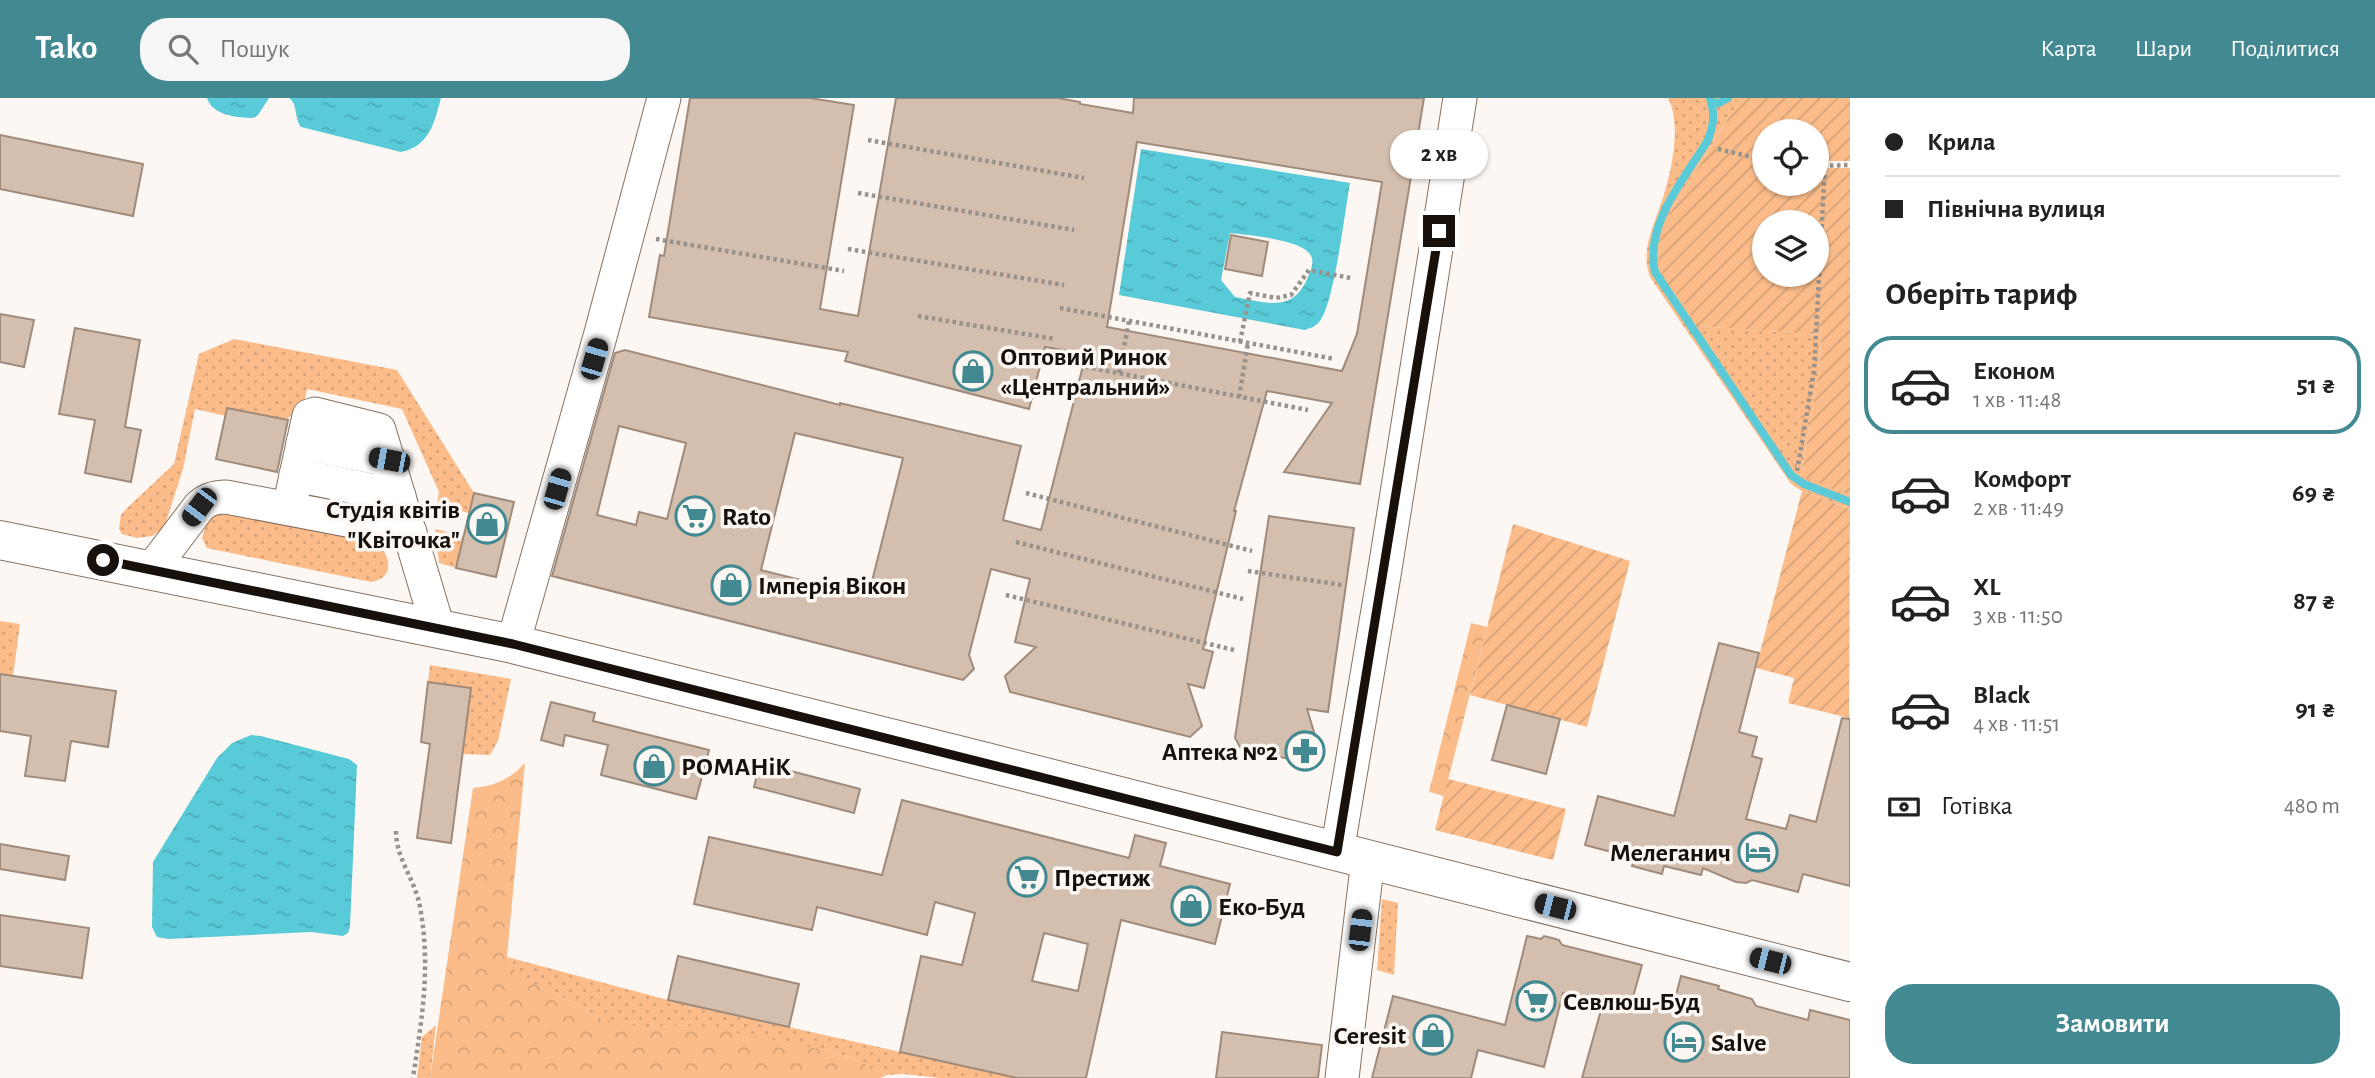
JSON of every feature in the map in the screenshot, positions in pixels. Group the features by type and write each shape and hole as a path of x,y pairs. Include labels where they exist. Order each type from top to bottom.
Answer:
{"main road":[{"path":"0,540 513,644 1850,982"}],"street":[{"path":"513,644 664,98"},
{"path":"1342,1078 1352,855 1382,589 1460,98"},
{"path":"289,508 307,418 315,414 376,428 381,433 438,628"},
{"path":"296,475 400,496"},
{"path":"152,569 199,507 210,498 226,497 410,532"}],"path":[{"path":"868,140 1084,178"},
{"path":"1718,149 1752,157"},
{"path":"1829,165 1850,165"},
{"path":"858,193 1074,230"},
{"path":"1797,471 1814,371 1823,196"},
{"path":"627,234 844,271"},
{"path":"848,249 1064,285"},
{"path":"1240,342 1250,293 1276,298 1291,295 1309,270 1352,278"},
{"path":"1060,308 1335,359"},
{"path":"918,316 1055,339"},
{"path":"1119,373 1129,321"},
{"path":"1239,397 1248,343"},
{"path":"1051,360 1308,410"},
{"path":"1026,493 1252,551"},
{"path":"1016,542 1243,598"},
{"path":"1248,571 1342,585"},
{"path":"1006,595 1234,650"},
{"path":"396,831 396,846 400,860 414,884 426,940 425,992 414,1078"}],"green space":[{"path":"1668,98 1741,98 1666,219 1699,326 1821,335 1820,364 1801,476 1850,495 1850,509 1802,491 1791,484 1650,277 1646,259 1648,243 1667,183 1675,138"},
{"path":"1741,98 1850,98 1850,161 1829,161 1829,119 1752,119 1752,196 1829,196 1829,168 1850,168 1850,495 1801,477 1820,364 1821,335 1698,326 1661,271 1658,251 1666,219"},
{"path":"234,339 397,370 474,493 469,513 437,505 439,492 402,409 307,389 304,403 286,420 228,408 226,416 195,409 183,469 164,528 152,536 137,538 122,534 119,529 121,515 174,464 199,354"},
{"path":"1802,491 1850,509 1849,718 1788,703 1794,678 1756,668"},
{"path":"218,511 373,537 383,549 388,569 380,579 371,582 207,548 203,534"},
{"path":"1513,524 1630,561 1587,727 1470,695"},
{"path":"435,529 464,536 456,568 439,563"},
{"path":"0,621 20,624 13,676 0,674"},
{"path":"1471,623 1487,627 1444,796 1429,792"},
{"path":"430,665 511,679 498,741 490,755 463,754 471,688 428,682"},
{"path":"525,763 507,957 519,977 601,1019 647,1028 683,1025 708,1027 829,1051 887,1075 880,1078 430,1078 473,788 501,781"},
{"path":"1448,779 1566,809 1553,860 1435,830"},
{"path":"1382,899 1398,903 1394,975 1377,970"},
{"path":"507,957 668,1000 1017,1078 887,1075 829,1051 683,1025 647,1028 623,1025 601,1019 518,977"},
{"path":"436,1025 430,1078 417,1078 422,1037"}],"water":[{"path":"207,98 269,98 253,118 220,112"},
{"path":"289,98 441,98 425,139 411,149 401,152 301,127 294,104"},
{"path":"1141,149 1350,183 1329,297 1319,322 1312,327 1305,330 1119,295","holes":["1230,233 1283,241 1308,252 1312,267 1297,294 1289,300 1270,303 1235,297 1221,280"]},
{"path":"251,735 349,759 357,765 348,933 343,936 311,932 168,939 157,937 152,927 153,862 217,758 232,743"}],"building":[{"name":"Оптовий Ринок «Центральний»","path":"690,98 810,98 854,105 820,309 858,316 896,98 1058,98 1133,113 1134,98 1424,98 1360,484 1284,472 1332,403 1267,391 1234,511 1203,649 1213,652 1204,688 1188,684 1202,726 1190,737 1010,692 1005,676 1036,647 1015,642 1030,579 991,569 969,655 974,669 963,680 552,576 615,353 625,350 840,405 1021,446 1003,520 1041,530 1086,354 1045,347 1029,409 845,361 848,352 649,317 660,255 664,256","holes":["1137,142 1382,182 1357,334 1342,371 1107,327","619,426 686,443 667,519 639,512 636,525 597,515","795,433 903,458 868,597 761,570"]},
{"path":"0,135 143,164 133,216 0,189"},
{"path":"1231,235 1268,242 1262,276 1225,269"},
{"path":"0,314 34,320 24,367 0,362"},
{"path":"75,328 140,340 125,427 141,430 131,482 85,473 95,420 59,414"},
{"path":"227,408 288,420 277,472 216,459"},
{"name":"Студія квітів \"Квіточка\"","path":"474,493 514,502 496,577 456,568"},
{"path":"1269,516 1354,528 1328,712 1307,709 1321,755 1310,768 1294,764 1293,760 1240,747 1235,738"},
{"path":"1719,643 1759,653 1739,732 1757,737 1752,756 1762,759 1746,819 1786,829 1790,815 1816,822 1842,718 1850,719 1850,886 1803,874 1798,892 1752,880 1746,883 1736,882 1703,868 1701,875 1664,866 1662,874 1632,866 1634,858 1585,845 1598,796 1674,816"},
{"path":"0,674 116,691 108,747 71,741 65,781 25,776 31,736 0,731"},
{"path":"428,682 471,688 451,843 417,838 430,744 421,742"},
{"name":"РОМАНіК","path":"551,702 595,713 593,721 709,750 696,799 601,775 608,745 565,735 563,746 541,740"},
{"path":"1507,705 1560,719 1546,774 1492,760"},
{"path":"760,763 860,789 854,813 754,787"},
{"path":"902,800 1129,858 1135,835 1166,843 1160,866 1230,884 1215,944 1121,920 1086,1078 1017,1078 900,1052 921,956 962,965 975,913 935,902 927,935 817,907 812,930 694,904 709,837 882,875","holes":["1044,933 1088,944 1078,991 1032,981"]},
{"path":"0,844 69,856 65,880 0,869"},
{"path":"0,915 89,928 82,978 0,966"},
{"path":"1527,936 1552,938 1559,940 1562,945 1642,965 1633,997 1673,1007 1681,976 1719,986 1718,989 1752,999 1756,1006 1808,1020 1810,1010 1850,1020 1850,1078 1582,1078 1603,1003 1563,993 1544,1067 1478,1050 1471,1078 1372,1078 1393,996 1505,1025"},
{"path":"678,956 799,984 789,1027 668,1000"},
{"path":"1222,1032 1322,1045 1318,1078 1216,1078"}],"waterway":[{"path":"1710,98 1713,114 1710,134 1661,220 1653,254 1655,272 1791,475 1804,484 1850,502"},
{"path":"1711,103 1719,103 1728,98"}],"place":[{"name":"Оптовий Ринок «Центральний»","path":"973,371"},
{"name":"Rato","path":"695,516"},
{"name":"Студія квітів \"Квіточка\"","path":"487,524"},
{"name":"Імперія Вікон","path":"731,585"},
{"name":"Аптека №2","path":"1305,751"},
{"name":"РОМАНіК","path":"654,766"},
{"name":"Мелеганич","path":"1758,852"},
{"name":"Престиж","path":"1027,877"},
{"name":"Еко-Буд","path":"1191,906"},
{"name":"Севлюш-Буд","path":"1536,1001"},
{"name":"Ceresit","path":"1433,1035"},
{"name":"Salve","path":"1684,1042"}],"route":[{"path":"103,560 513,644 1337,852 1439,231"}]}
